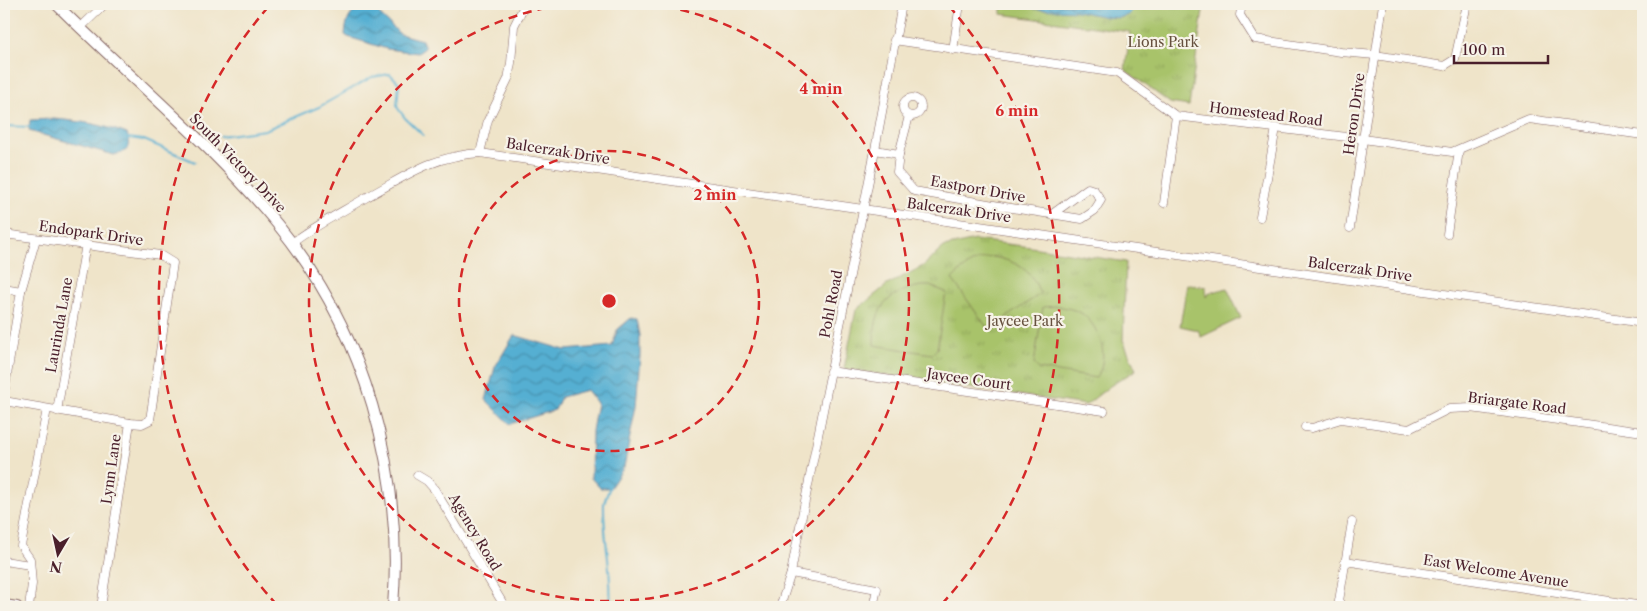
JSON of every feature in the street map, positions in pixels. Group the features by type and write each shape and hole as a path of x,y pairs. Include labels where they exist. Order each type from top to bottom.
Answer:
{"main road":[{"name":"South Victory Drive","path":"56,4 230,171 263,207 292,243 315,277 345,333 359,365 379,429 388,468 394,517 396,563 393,607"},
{"path":"4,605 17,607"}],"street":[{"path":"80,28 105,4"},
{"path":"480,153 488,120 508,79 514,26 525,4"},
{"name":"Pohl Road","path":"780,607 790,573 902,4"},
{"path":"953,50 960,4"},
{"path":"1242,4 1240,15 1255,39 1444,66 1455,59 1467,4"},
{"name":"Heron Drive","path":"1350,228 1383,4"},
{"name":"Homestead Road","path":"894,40 1117,73 1176,116 1452,152 1530,119 1643,135"},
{"name":"Eastport Drive","path":"909,116 899,154 897,172 914,190 1051,215 1082,219 1094,211 1101,200 1094,190 1088,188 1051,215"},
{"path":"1164,203 1176,116"},
{"path":"1260,217 1276,128"},
{"path":"874,150 899,154"},
{"path":"1447,234 1459,150"},
{"name":"Balcerzak Drive","path":"292,243 310,229 428,163 458,155 480,153 1643,323"},
{"name":"Endopark Drive","path":"4,234 160,255 173,263"},
{"path":"4,393 21,291 36,239"},
{"name":"Laurinda Lane","path":"57,411 86,244"},
{"name":"Lynn Lane","path":"101,607 130,423 142,424 150,420 173,263"},
{"path":"4,288 21,291"},
{"path":"4,343 13,344"},
{"name":"Jaycee Court","path":"830,371 1104,411"},
{"path":"4,401 130,423"},
{"name":"Briargate Road","path":"1305,427 1312,428 1341,419 1409,429 1448,409 1471,408 1643,432"},
{"path":"29,607 32,584 30,559 22,546 47,409"},
{"name":"Agency Road","path":"416,475 427,481 436,490 505,607"},
{"path":"1338,607 1352,522"},
{"path":"4,561 30,565"},
{"name":"East Welcome Avenue","path":"1345,561 1643,606"},
{"path":"790,573 877,589 873,607"}],"green space":[{"name":"Lions Park","path":"1001,4 1204,4 1189,106 1170,103 1125,70 1130,32 1001,14"},
{"name":"Jaycee Park","path":"975,240 1126,262 1123,340 1136,370 1110,386 1086,405 844,369 856,310 887,285 923,266 944,247"},
{"path":"994,257 1023,268 1033,279 1040,294 992,327 986,326 952,279 971,264 982,259"},
{"path":"1187,284 1206,287 1206,297 1209,293 1227,288 1241,318 1201,337 1198,330 1180,326"},
{"path":"921,286 930,286 946,292 937,349 932,354 874,345 876,322 879,312 884,305 898,293"},
{"path":"1058,306 1081,313 1095,328 1101,342 1103,356 1096,378 1039,369 1034,364 1043,307"}],"water":[{"path":"1024,4 1130,4 1133,9 1129,15 1119,18 1077,11 1035,9"},
{"path":"363,6 375,10 400,34 422,40 425,48 418,53 387,49 345,35 346,25 350,17"},
{"path":"53,119 90,124 127,134 129,146 123,152 114,155 29,131 30,120"},
{"path":"631,318 637,319 640,335 636,406 624,467 610,488 600,488 591,478 592,431 597,403 587,390 561,397 555,410 510,424 486,400 495,367 514,335 565,350 612,346 617,330"}],"waterway":[{"path":"220,136 265,130 319,107 372,77 390,74 399,83 397,107 405,118 423,135"},
{"path":"4,126 31,127"},
{"path":"128,138 144,140 195,162"},
{"path":"610,485 604,504 611,594 610,607"}]}
